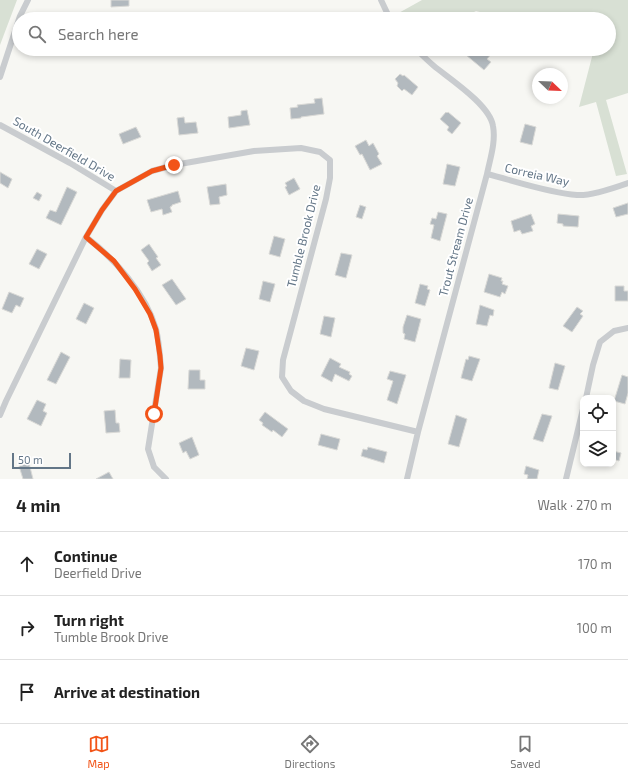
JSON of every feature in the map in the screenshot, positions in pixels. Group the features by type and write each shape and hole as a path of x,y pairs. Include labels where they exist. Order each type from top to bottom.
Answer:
{"street":[{"path":"22,12 28,0"},
{"path":"381,0 387,12"},
{"path":"0,77 12,40"},
{"name":"Trout Stream Drive","path":"407,479 418,432 487,174 494,142 493,124 486,111 475,99 432,65 423,56"},
{"name":"South Deerfield Drive","path":"0,125 70,163 116,191"},
{"name":"Tumble Brook Drive","path":"0,415 86,237 102,210 116,191 152,171 174,165 254,151 301,148 320,152 330,160 330,178 326,199 283,360 282,376 291,391 304,401 324,409 418,432"},
{"name":"Correia Way","path":"487,174 556,192 578,195 608,190 628,184"},
{"path":"86,237 114,261 125,275 141,298 150,314 156,330 161,368 148,449 154,467 166,479"},
{"path":"587,395 600,342 614,330 628,328"},
{"path":"566,479 580,421"}],"shaded area":[{"path":"0,0 17,0 12,12 0,45"},
{"path":"422,0 628,0 628,93 606,100 627,174 616,176 596,102 579,107 592,56 616,56 616,12 400,12"}],"building":[{"path":"111,0 129,0 129,6 111,7"},
{"path":"467,56 490,56 487,59 491,62 484,70"},
{"path":"400,74 403,76 404,75 418,87 412,95 404,89 402,91 397,86 398,83 395,79"},
{"path":"322,98 324,114 291,119 290,108 298,107 297,105 315,103 314,99"},
{"path":"247,110 250,125 229,128 228,117 241,115 241,111"},
{"path":"446,112 461,123 452,134 447,130 449,127 440,119"},
{"path":"184,117 185,123 196,122 198,133 179,135 177,118"},
{"path":"525,124 536,127 532,145 520,142"},
{"path":"136,127 141,137 123,144 119,134"},
{"path":"366,140 369,146 373,143 379,154 377,156 382,164 370,170 362,154 360,155 355,146"},
{"path":"447,164 460,167 455,186 443,184"},
{"path":"0,172 12,179 8,188 0,183"},
{"path":"294,178 300,189 289,195 285,187 287,186 285,183"},
{"path":"226,184 227,195 219,197 220,204 210,205 207,187"},
{"path":"67,187 77,192 61,225 46,218 50,210 56,212"},
{"path":"178,191 181,202 170,207 172,212 163,215 162,209 151,212 147,200"},
{"path":"37,192 42,195 39,201 33,198"},
{"path":"628,203 628,214 616,217 613,208"},
{"path":"360,205 366,207 362,219 356,217"},
{"path":"438,212 447,214 440,241 431,238 434,225 430,224 432,218 436,219"},
{"path":"531,214 535,224 531,226 533,231 522,234 520,230 514,232 511,221"},
{"path":"558,214 579,216 578,227 563,226 563,224 557,223"},
{"path":"274,236 285,239 280,257 269,254"},
{"path":"149,244 158,257 156,258 161,265 152,271 147,263 149,261 141,250"},
{"path":"37,249 47,254 39,269 29,264"},
{"path":"341,253 352,255 346,278 335,275"},
{"path":"489,274 502,278 502,284 508,286 505,294 502,292 500,297 484,292"},
{"path":"172,279 186,299 176,305 162,285"},
{"path":"263,281 275,284 270,302 259,299"},
{"path":"420,284 428,286 427,289 430,290 425,306 415,303"},
{"path":"615,286 624,286 624,291 628,291 628,301 615,301"},
{"path":"9,292 24,298 20,307 16,305 12,313 2,309"},
{"path":"84,303 94,308 86,324 76,319"},
{"path":"480,305 494,310 493,316 490,315 487,326 476,324"},
{"path":"577,307 583,311 580,314 583,316 572,332 563,326"},
{"path":"407,315 421,319 415,342 404,339 405,334 403,333 403,327"},
{"path":"324,316 335,318 331,337 320,334"},
{"path":"246,348 259,351 254,370 241,366"},
{"path":"61,352 70,357 56,384 47,380"},
{"path":"469,356 480,359 472,381 461,378 466,359 468,360"},
{"path":"330,358 341,364 339,367 350,372 349,374 352,376 349,381 335,374 332,382 321,376"},
{"path":"120,359 131,360 130,378 119,378"},
{"path":"555,363 565,366 558,390 549,388"},
{"path":"189,370 200,370 200,380 205,380 205,389 188,389"},
{"path":"390,371 406,375 397,404 387,400 393,381 387,379"},
{"path":"622,375 628,377 628,393 625,404 616,402 616,395"},
{"path":"37,400 46,404 43,411 47,413 41,426 27,419"},
{"path":"115,410 116,423 119,423 120,432 106,433 104,411"},
{"path":"265,412 288,429 282,437 273,430 272,432 262,425 263,423 259,420"},
{"path":"542,414 552,416 543,442 533,439"},
{"path":"456,415 467,419 459,447 448,444"},
{"path":"321,434 340,439 337,450 318,445"},
{"path":"192,437 199,455 190,459 186,451 183,453 179,443"},
{"path":"368,447 387,452 384,463 361,456 363,449 367,450"},
{"path":"616,452 621,453 619,461 616,460"},
{"path":"29,463 33,479 23,479 19,466"},
{"path":"526,466 539,470 537,479 527,479 528,475 524,474"},
{"path":"109,472 113,479 96,479"}],"route":[{"path":"154,414 161,368 156,330 150,314 135,289 114,261 86,237 102,210 116,191 152,171 174,165"}]}
